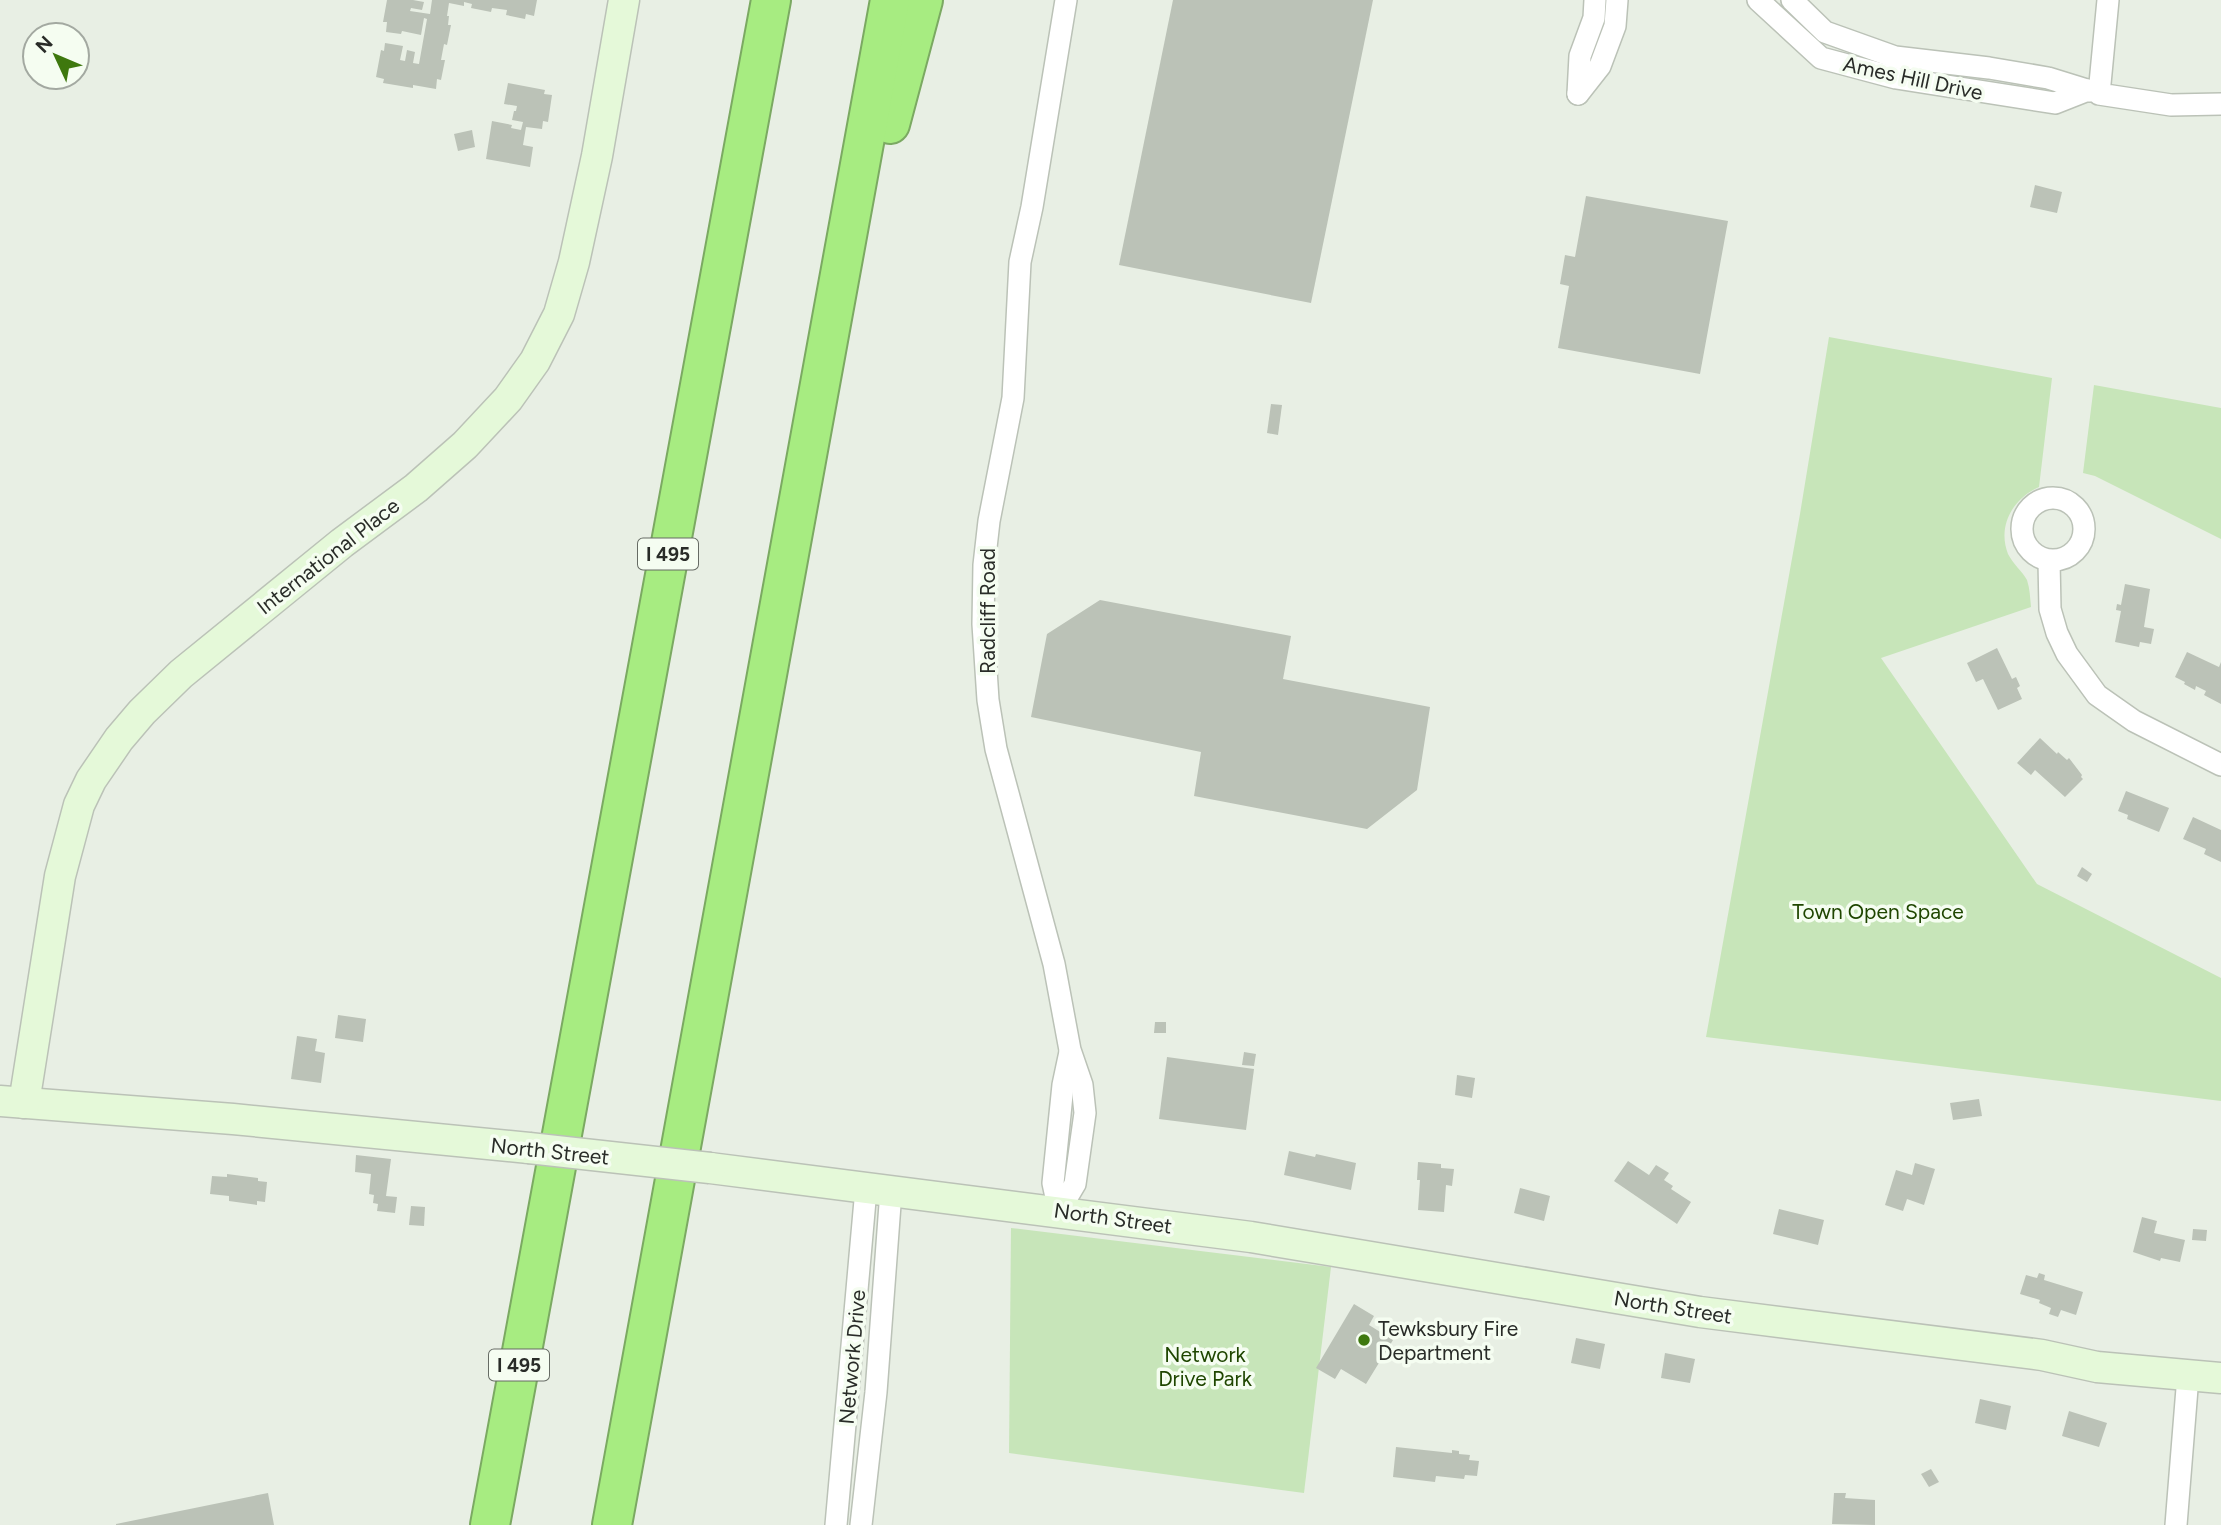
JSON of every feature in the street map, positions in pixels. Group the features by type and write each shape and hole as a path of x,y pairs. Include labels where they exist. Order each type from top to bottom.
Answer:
{"highway":[{"name":"I 495","path":"490,1525 771,0"},
{"path":"612,1525 890,0"},
{"path":"810,438 923,0"}],"main road":[{"name":"International Place","path":"12,1102 60,876 79,805 91,780 142,712 181,674 455,454 508,399 535,361 559,314 574,262 597,156 624,0"},
{"name":"North Street","path":"12,1102 233,1119 529,1148 1059,1211 1251,1237 1700,1312 2042,1355 2097,1367 2221,1378"}],"street":[{"name":"Radcliff Road","path":"1059,1211 1053,1183 1063,1085 1070,1050 1054,964 996,749 988,700 983,624 984,565 989,521 1013,398 1020,262 1032,206 1066,0"},
{"path":"1595,0 1594,19 1580,57 1578,94 1600,66 1615,26 1617,0"},
{"name":"Ames Hill Drive","path":"1758,0 1821,58 1896,78 2055,103 2094,92"},
{"name":"Ames Hill Drive","path":"1792,0 1825,32 1895,57 2048,78 2094,92 2171,105 2221,104"},
{"path":"2094,92 2108,0"},
{"path":"2049,561 2050,609 2057,633 2067,653 2097,695 2134,721 2221,765"},
{"name":"Network Drive","path":"836,1525 878,1190"},
{"name":"Network Drive","path":"861,1525 876,1392 878,1190"},
{"path":"2176,1525 2188,1376"}],"green space":[{"name":"Town Open Space","path":"1829,337 2052,378 2039,487 2015,506 2006,523 2005,533 2008,554 2027,580 2031,607 1881,658 2037,884 2221,978 2221,1101 1706,1037"},
{"path":"2094,385 2221,408 2221,539 2095,476 2083,473"},
{"name":"Network Drive Park","path":"1011,1228 1331,1267 1304,1493 1009,1453"}],"building":[{"path":"387,0 424,2 422,10 411,8 410,11 430,14 432,0 537,0 534,16 526,14 525,19 506,15 507,10 492,8 491,12 471,8 472,4 464,2 464,6 449,3 447,16 448,25 451,25 441,60 445,60 441,80 437,79 436,89 383,83 384,79 376,77 385,43 403,46 400,60 405,61 407,50 415,52 413,63 419,64 427,19 424,18 421,35 402,31 401,34 386,32 387,22 383,22"},
{"path":"1173,0 1373,0 1311,303 1119,265"},
{"path":"508,83 545,90 544,94 552,95 548,122 543,121 542,129 526,127 523,145 533,147 530,167 486,159 492,121 512,125 511,128 521,130 523,122 512,120 517,106 504,104"},
{"path":"472,130 475,147 458,151 454,134"},
{"path":"2035,185 2062,192 2057,213 2030,207"},
{"path":"1586,196 1728,221 1700,374 1558,348 1569,286 1560,284 1565,255 1575,257"},
{"path":"1271,404 1282,405 1278,435 1267,433"},
{"path":"2125,584 2150,589 2144,627 2154,629 2151,644 2140,642 2139,647 2115,642 2121,611 2116,610 2117,604 2121,605"},
{"path":"1100,600 1291,636 1283,679 1430,707 1417,790 1367,829 1194,796 1201,752 1031,717 1047,634"},
{"path":"1997,648 2012,679 2016,677 2022,699 1998,710 1983,679 1976,682 1967,663"},
{"path":"2187,652 2219,667 2221,662 2221,704 2204,695 2206,691 2196,686 2195,690 2175,677"},
{"path":"2040,738 2057,754 2058,752 2067,760 2069,758 2082,775 2083,779 2065,797 2035,770 2031,775 2017,763"},
{"path":"2126,791 2169,808 2159,832 2127,819 2128,815 2118,811"},
{"path":"2193,817 2221,830 2221,862 2204,854 2206,849 2183,839"},
{"path":"2082,867 2092,874 2087,882 2077,876"},
{"path":"338,1015 366,1019 363,1042 335,1038"},
{"path":"1155,1022 1166,1022 1166,1033 1154,1033"},
{"path":"297,1036 317,1039 315,1051 325,1053 321,1083 291,1079"},
{"path":"1244,1052 1256,1054 1254,1066 1242,1065"},
{"path":"1167,1057 1254,1069 1246,1130 1159,1119"},
{"path":"1457,1075 1475,1078 1472,1098 1455,1095"},
{"path":"1979,1099 1982,1116 1953,1120 1950,1103"},
{"path":"1289,1151 1356,1163 1351,1190 1284,1175"},
{"path":"356,1155 391,1159 386,1196 397,1197 395,1213 377,1211 378,1204 373,1203 374,1195 369,1194 371,1174 355,1172"},
{"path":"1628,1161 1649,1175 1656,1165 1669,1173 1664,1180 1673,1186 1671,1189 1691,1202 1677,1224 1614,1181"},
{"path":"1418,1162 1441,1164 1441,1168 1454,1169 1452,1186 1446,1185 1444,1212 1418,1210"},
{"path":"1915,1163 1935,1169 1924,1205 1907,1199 1903,1211 1885,1205 1896,1170 1912,1175"},
{"path":"227,1174 258,1178 258,1181 267,1182 265,1202 257,1201 257,1205 229,1201 229,1196 210,1194 212,1176 227,1177"},
{"path":"1520,1188 1550,1196 1544,1221 1514,1213"},
{"path":"411,1206 425,1207 424,1226 409,1225"},
{"path":"1779,1209 1824,1220 1818,1245 1773,1234"},
{"path":"2142,1217 2157,1221 2154,1233 2185,1240 2180,1262 2161,1258 2160,1261 2133,1252"},
{"path":"2193,1229 2207,1230 2206,1241 2192,1240"},
{"path":"2039,1273 2045,1275 2044,1280 2083,1292 2076,1315 2061,1310 2058,1317 2049,1314 2051,1308 2039,1303 2040,1300 2020,1294 2026,1275 2037,1278"},
{"path":"1354,1304 1374,1316 1369,1325 1393,1340 1366,1384 1341,1369 1335,1379 1316,1368"},
{"path":"1576,1338 1605,1344 1600,1369 1571,1363"},
{"path":"1665,1353 1695,1359 1690,1383 1661,1378"},
{"path":"1980,1399 2011,1406 2006,1430 1975,1423"},
{"path":"2069,1411 2107,1423 2099,1447 2062,1436"},
{"path":"1396,1447 1452,1453 1452,1450 1459,1451 1459,1454 1470,1455 1469,1460 1479,1461 1477,1476 1465,1475 1464,1479 1436,1476 1435,1482 1393,1477"},
{"path":"1931,1469 1939,1482 1929,1487 1921,1474"},
{"path":"268,1493 274,1525 116,1525 116,1524"},
{"path":"1834,1493 1846,1493 1845,1498 1875,1500 1875,1525 1832,1524"}],"place":[{"name":"Tewksbury Fire Department","path":"1364,1340"}]}
